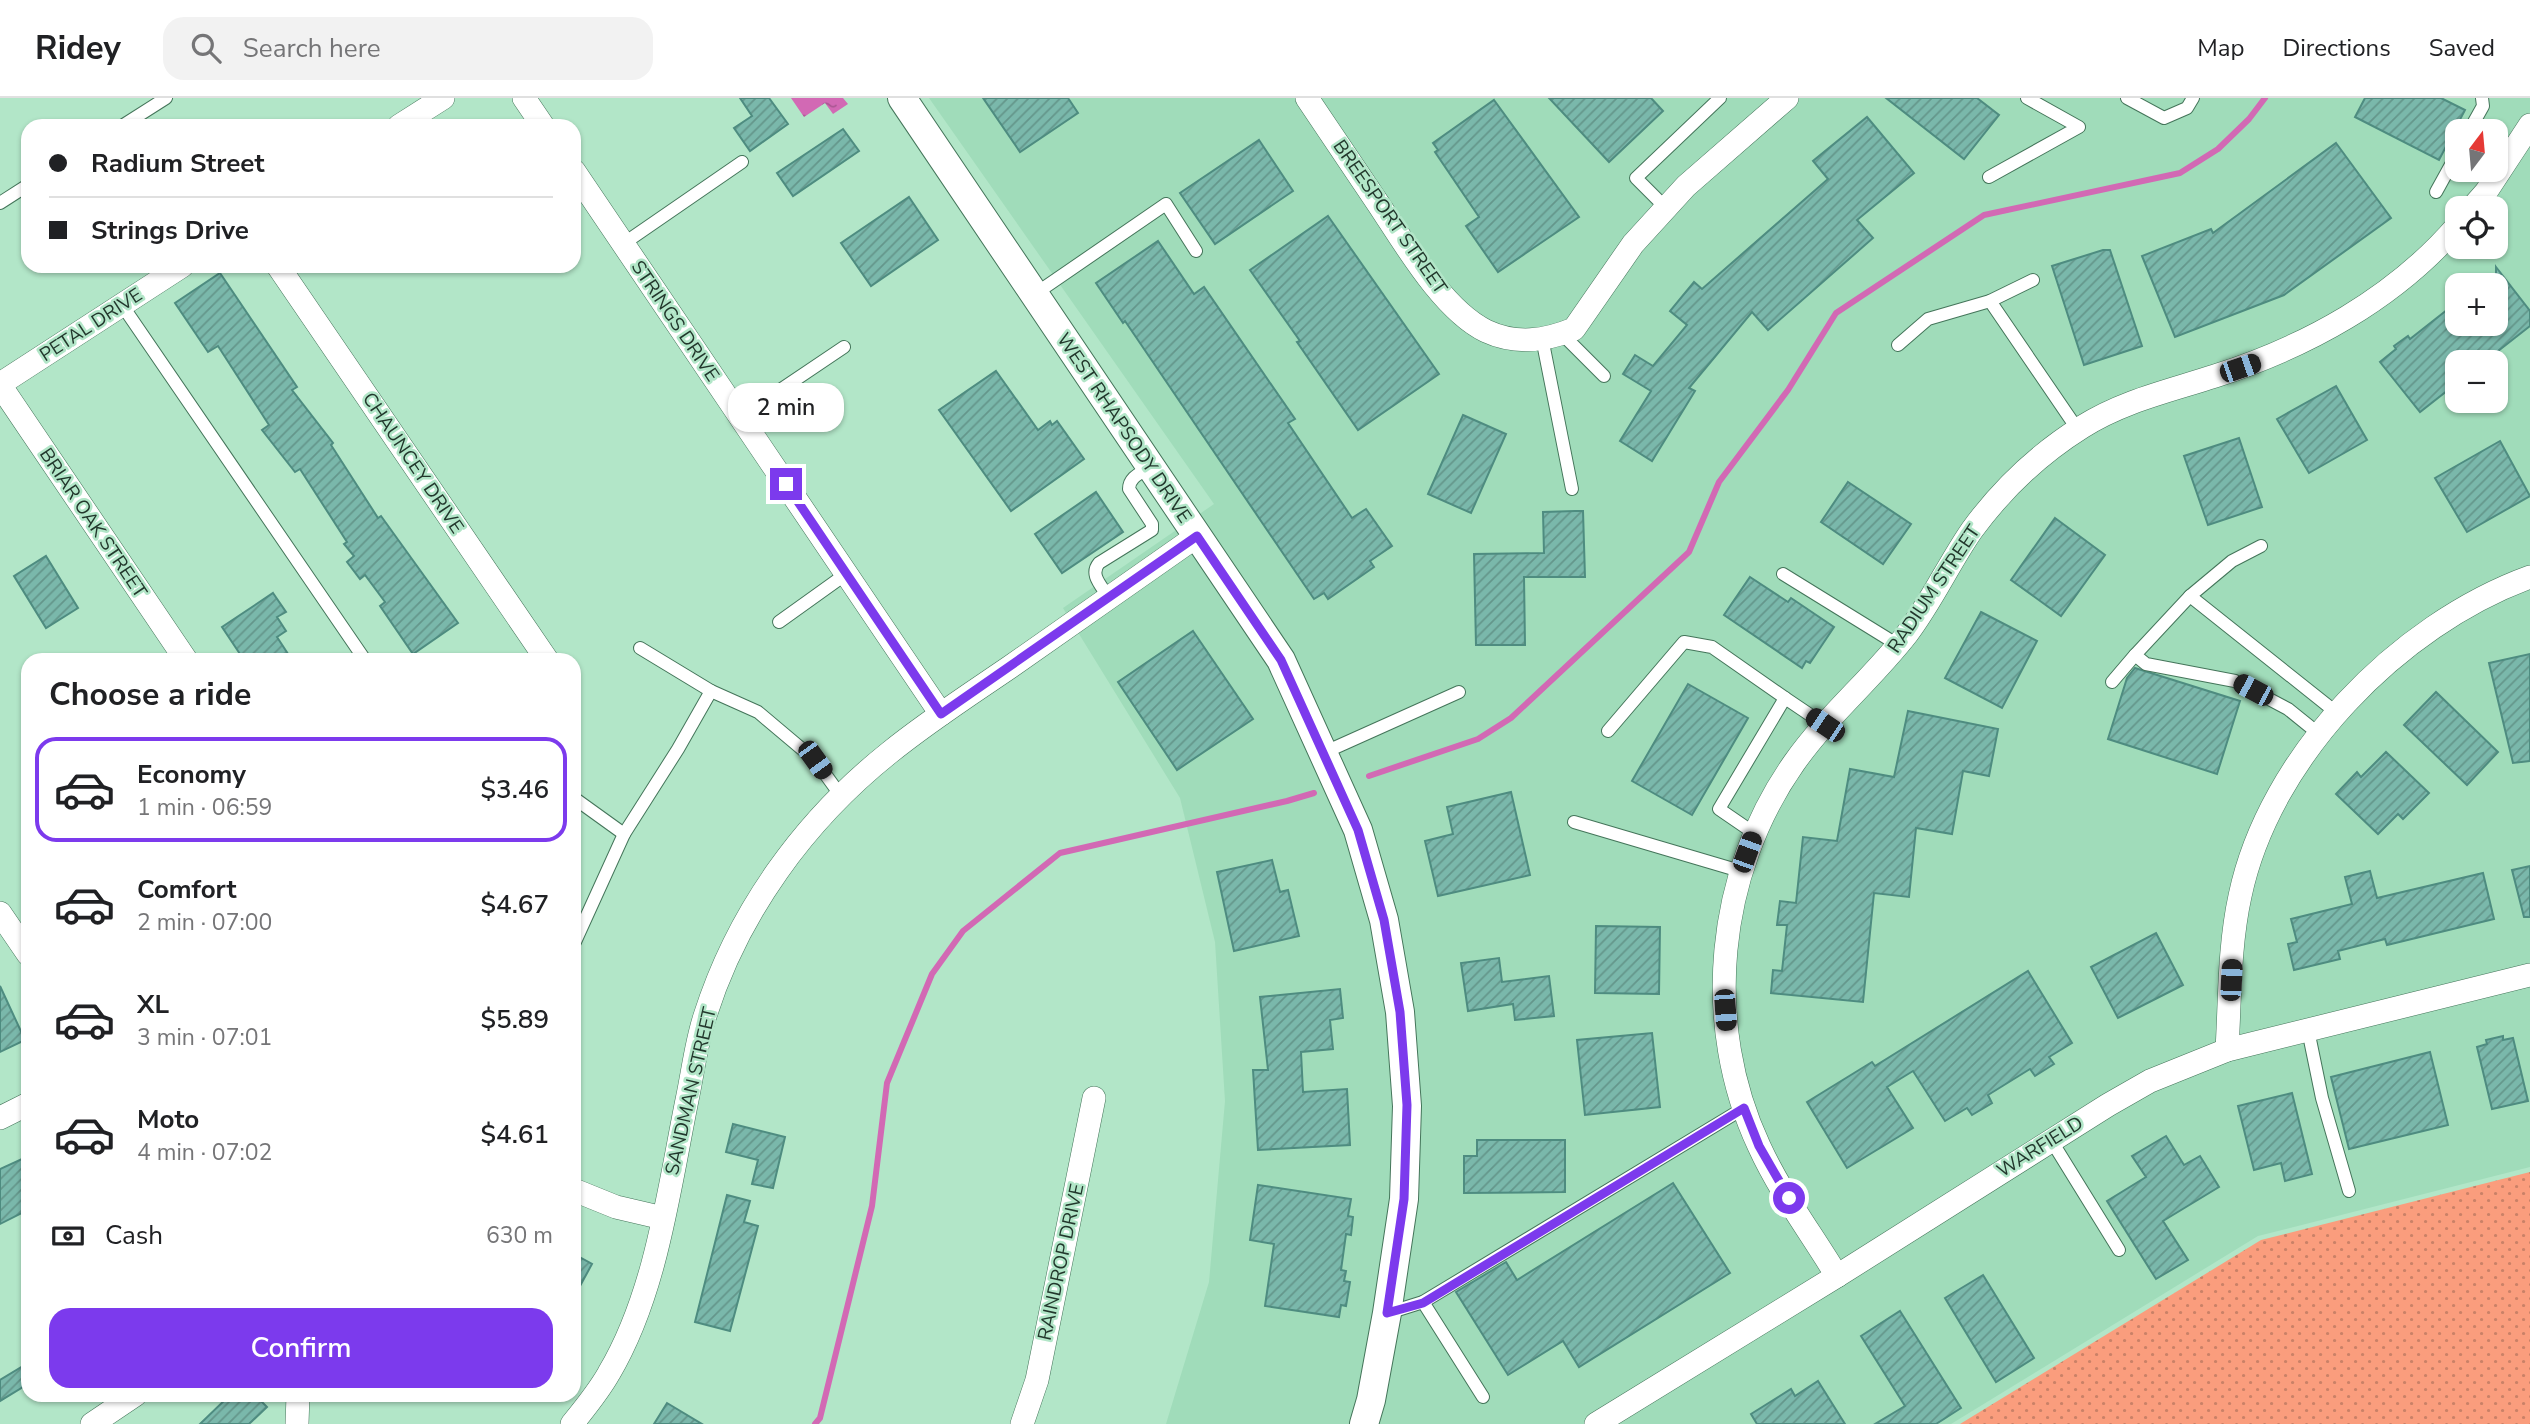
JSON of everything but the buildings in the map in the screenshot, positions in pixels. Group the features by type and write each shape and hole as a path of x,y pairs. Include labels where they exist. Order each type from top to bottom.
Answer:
{"street":[{"path":"410,119 443,98"},
{"path":"524,98 538,119"},
{"name":"WEST RHAPSODY DRIVE","path":"902,98 1281,660 1358,830 1384,920 1400,1012 1407,1105 1404,1199 1387,1313 1364,1424"},
{"name":"BREESPORT STREET","path":"1307,98 1423,271 1459,311 1486,330 1542,338"},
{"path":"1542,338 1574,329 1633,244 1686,186 1775,102"},
{"path":"2482,196 2530,125"},
{"name":"STRINGS DRIVE","path":"581,182 941,714"},
{"name":"RADIUM STREET","path":"1837,1276 1759,1146 1733,1070 1726,1030 1723,990 1730,910 1754,833 1772,797 1793,763 1886,661 1918,619 1971,532 1994,502 2021,474 2078,430 2116,409 2266,358 2317,335 2365,306 2409,273 2445,238"},
{"name":"PETAL DRIVE","path":"0,385 171,273"},
{"name":"CHAUNCEY DRIVE","path":"283,273 542,653"},
{"name":"BRIAR OAK STREET","path":"0,385 181,653"},
{"name":"SANDMAN STREET","path":"572,1424 610,1372 627,1337 645,1288 663,1217 704,1018 724,966 748,916 778,869 813,825 888,754 941,714 1197,536"},
{"path":"2227,1050 2234,933 2239,896 2262,826 2280,789 2303,752 2380,670 2424,635 2472,604 2530,577"},
{"path":"0,913 21,944"},
{"name":"WARFIELD","path":"1596,1424 2150,1081 2227,1050 2530,975"},
{"name":"RAINDROP DRIVE","path":"1022,1424 1037,1380 1094,1098"},
{"path":"0,1118 21,1108"},
{"path":"581,1193 616,1207 663,1217"},
{"path":"92,1424 125,1402"},
{"path":"297,1424 298,1402"}],"lane":[{"path":"133,119 166,98"},
{"path":"1666,208 1636,178 1720,98"},
{"path":"1989,177 2079,127 2027,98"},
{"path":"2127,98 2164,118 2187,108 2193,98"},
{"path":"2476,119 2483,106 2482,98"},
{"path":"623,244 742,162"},
{"path":"2436,192 2445,175"},
{"path":"0,203 21,190"},
{"path":"1034,295 1166,204 1196,251"},
{"path":"1898,345 1928,319 1990,301 2033,280"},
{"path":"1990,301 2078,430"},
{"path":"122,305 360,653"},
{"path":"1542,338 1604,376"},
{"path":"1542,338 1573,489"},
{"path":"740,417 844,347"},
{"path":"1109,598 1095,576 1095,567 1152,530 1152,524 1129,489 1129,483 1134,477 1150,467"},
{"path":"2112,682 2190,596 2232,561 2261,546"},
{"path":"779,622 846,574"},
{"path":"1783,574 1898,645"},
{"path":"2190,596 2337,713"},
{"path":"1608,731 1684,642 1712,647 1825,725"},
{"path":"640,648 710,691 758,712 815,760 841,796"},
{"path":"2134,655 2146,664 2235,681 2287,709 2319,734"},
{"path":"581,929 624,834 678,749 710,691"},
{"path":"1323,753 1458,692"},
{"path":"1754,833 1719,809 1786,698"},
{"path":"581,803 624,834"},
{"path":"1574,822 1740,871"},
{"path":"2308,1030 2322,1098 2350,1191"},
{"path":"1387,1313 1423,1303 1744,1108"},
{"path":"2051,1140 2119,1250"},
{"path":"1423,1303 1483,1397"}],"shaded area":[{"path":"929,98 2530,98 2530,1167 2258,1236 1951,1424 1166,1424 1209,1282 1225,1101 1215,942 1180,798 1063,608 1214,504"},
{"path":"2530,1172 2530,1424 1960,1424 2261,1240"}],"water":[{"path":"791,98 843,98 848,104 833,114 825,103 804,117"}],"waterway":[{"path":"1369,776 1478,739 1511,718 1689,552 1719,482 1788,390 1836,313 1984,215 2180,173 2218,149 2249,119 2265,98"},
{"path":"815,1424 820,1418 872,1206 887,1083 932,974 963,931 1060,853 1314,793"}],"route":[{"path":"786,484 941,714 1197,536 1281,660 1358,830 1384,920 1400,1012 1407,1105 1404,1199 1387,1313 1423,1303 1744,1108 1759,1146 1789,1198"}]}
